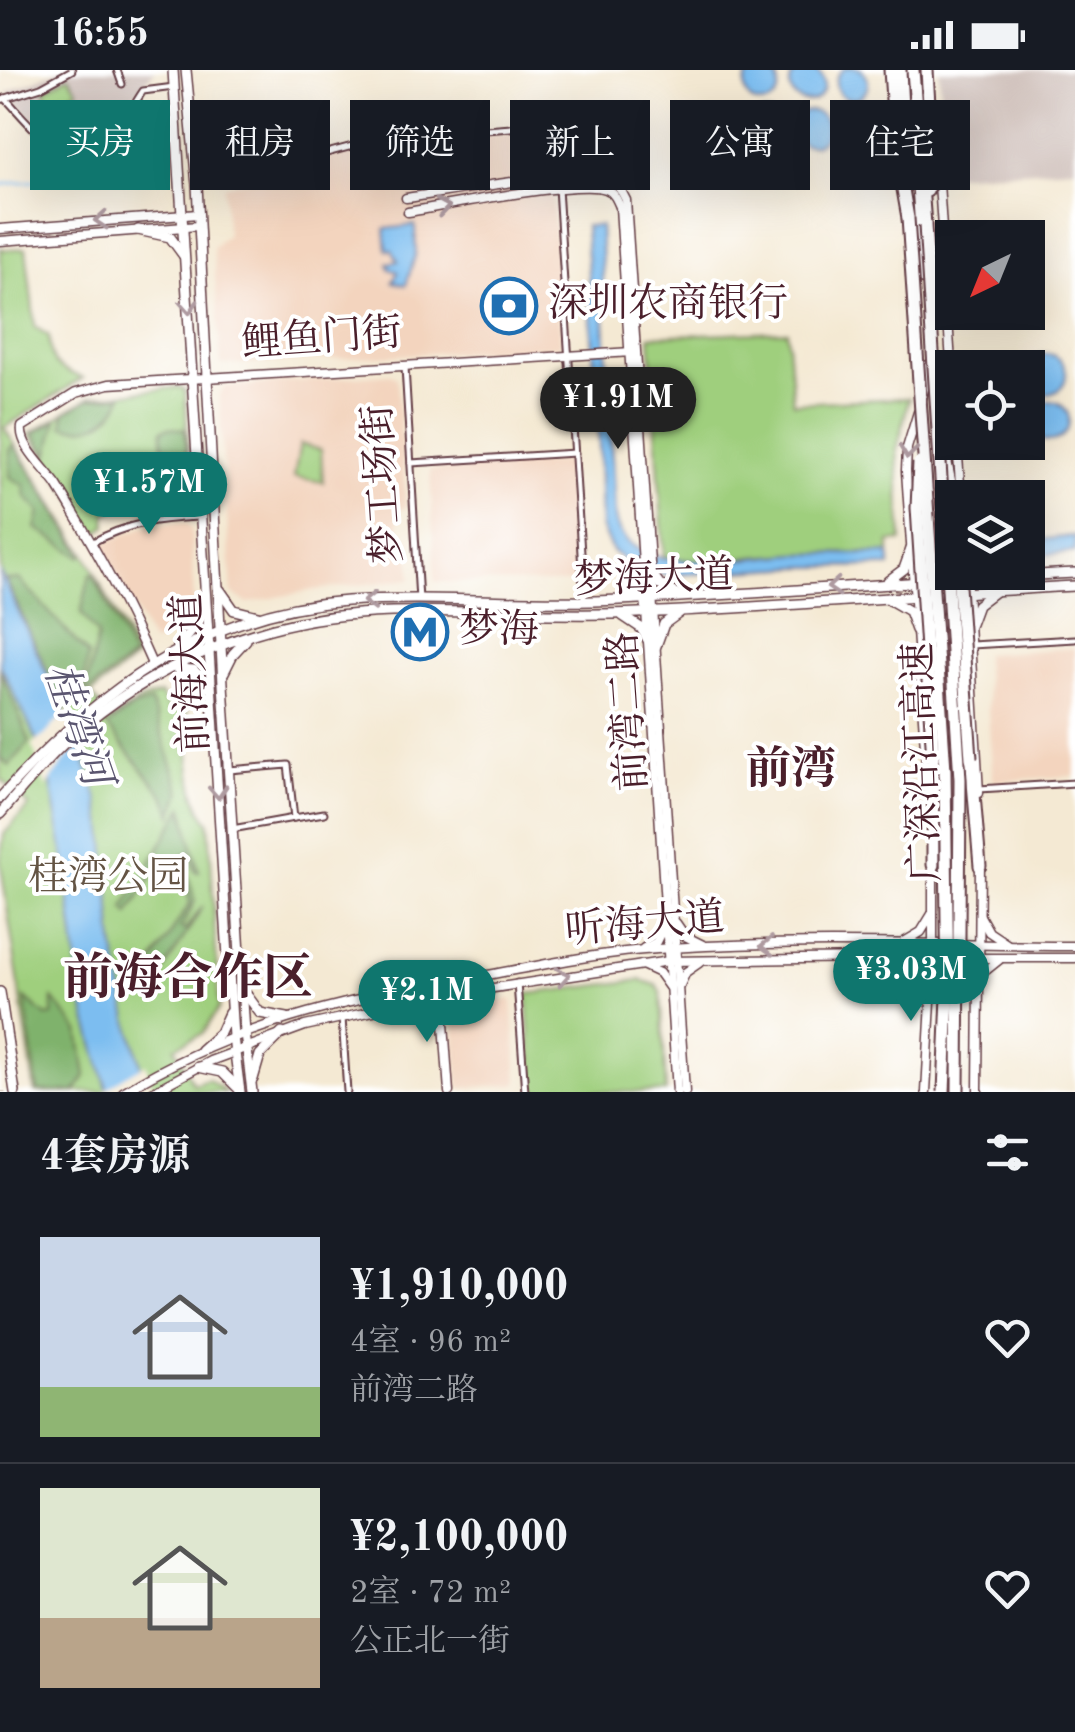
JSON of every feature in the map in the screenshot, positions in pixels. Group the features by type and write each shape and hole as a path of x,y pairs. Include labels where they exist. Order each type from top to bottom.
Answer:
{"highway":[{"path":"890,70 908,218"},
{"name":"广深沿江高速","path":"900,70 944,770 948,996 944,1092"},
{"name":"广深沿江高速","path":"910,70 935,377"},
{"path":"924,225 932,138 929,70"},
{"path":"922,424 917,508 933,759 933,865"},
{"name":"广深沿江高速","path":"941,460 960,780 962,1014 958,1092"},
{"path":"965,590 980,866"}],"main road":[{"name":"前海大道","path":"173,70 239,1091"},
{"name":"前海大道","path":"186,70 190,110"},
{"path":"910,70 928,350 928,381 906,460 933,865 934,945 926,1092"},
{"path":"928,350 950,348 929,70"},
{"path":"406,198 510,184"},
{"name":"前海大道","path":"197,190 223,684 252,1089"},
{"path":"408,212 558,190"},
{"path":"606,190 624,207"},
{"path":"619,190 624,207"},
{"name":"前湾二路","path":"624,207 684,1092"},
{"path":"0,241 138,230 184,220"},
{"path":"0,230 198,220"},
{"path":"138,230 164,234 174,240 186,265"},
{"name":"鲤鱼门街","path":"92,543 22,438 22,427 94,386 634,352"},
{"path":"92,543 152,664"},
{"path":"879,584 904,569 911,549"},
{"name":"梦海大道","path":"1045,574 1075,572"},
{"path":"616,600 636,590 648,574 666,589 691,596"},
{"name":"梦海大道","path":"112,698 152,664 208,636 261,617 345,601 649,599 935,579"},
{"path":"218,585 234,610 261,617"},
{"name":"梦海大道","path":"1045,588 1075,586"},
{"path":"166,656 197,624 205,587"},
{"path":"970,624 980,602 999,590"},
{"name":"梦海大道","path":"0,814 3,798 67,727 112,698 221,645 328,617 650,613 999,590"},
{"path":"968,592 979,788 978,1092"},
{"path":"868,598 904,606 916,630"},
{"path":"610,614 636,623 652,644 664,624 685,611"},
{"path":"223,684 229,659 254,634"},
{"path":"160,675 180,668 194,670 211,694"},
{"path":"900,944 921,932 934,908"},
{"path":"978,913 989,932 1012,946"},
{"path":"638,951 659,938 670,915 685,936 707,947"},
{"name":"听海大道","path":"123,1092 233,1037 370,995 638,951 900,944 1075,946"},
{"path":"902,957 918,964 932,986"},
{"name":"听海大道","path":"152,1092 246,1046 342,1016 638,964 902,957 1075,958"},
{"path":"978,986 990,966 1006,958"},
{"path":"638,964 659,973 675,995 686,972 706,960"},
{"path":"242,987 260,1013 287,1018"},
{"path":"0,992 15,1092"},
{"name":"前湾二路","path":"675,995 677,1092"},
{"path":"442,996 449,1092"},
{"path":"201,1050 222,1029 232,1006"},
{"path":"252,1089 260,1055 282,1034"},
{"path":"194,1069 222,1072 239,1091"}],"street":[{"path":"3,98 41,87 72,70"},
{"path":"117,70 122,84"},
{"path":"3,98 64,156 84,160 102,152 143,91 174,87"},
{"path":"330,152 382,138 510,128"},
{"path":"558,190 584,600"},
{"name":"梦工场街","path":"405,364 419,600"},
{"path":"411,462 575,453"},
{"path":"92,543 144,521 202,516"},
{"path":"971,645 1075,639"},
{"path":"229,770 288,765 294,818"},
{"path":"979,788 1075,783"},
{"path":"232,829 324,813"},
{"path":"517,984 523,1092"},
{"path":"342,1016 347,1092"}],"shaded area":[{"path":"58,70 155,70 131,100 30,100 30,116 7,92"},
{"path":"939,70 1075,70 1075,168 970,174 970,100 941,100"},
{"path":"510,133 510,190 552,190 561,344 221,365 213,247 227,235 224,190 330,190 330,157 350,151 350,190 490,190 490,135"},
{"path":"391,374 397,379 406,508 397,509 399,539 409,539 411,579 313,590 247,603 232,593 219,395 225,387"},
{"path":"569,461 577,583 435,582 430,470"},
{"path":"186,523 191,529 194,606 177,631 152,643 104,543 149,525"},
{"path":"1075,648 1075,776 993,781 984,654"},
{"path":"512,999 518,1081 515,1085 462,1088 453,1010"}],"green space":[{"path":"69,76 78,90 60,100 50,100 44,90"},
{"name":"桂湾公园","path":"1,248 26,248 35,327 49,336 51,354 57,364 83,378 4,428 86,555 137,657 91,694 111,720 140,701 160,694 172,712 186,709 193,784 209,821 219,1008 203,1033 175,1047 193,1084 208,1079 226,1092 35,1092 0,860 4,834 29,806 0,778"},
{"path":"787,331 793,403 909,398 897,450 902,541 890,542 890,553 695,561 664,557 650,336"},
{"path":"180,387 185,391 191,503 188,509 176,509 174,496 141,499 106,513 107,526 98,532 94,530 30,434 91,397"},
{"path":"123,395 107,419 83,428 63,426 65,412 90,399"},
{"path":"57,420 48,456 34,433"},
{"path":"185,429 189,501 176,491 162,439 162,430"},
{"path":"300,444 321,450 323,482 294,477"},
{"path":"15,446 81,557 36,528 40,512 26,497 24,485 10,477 10,448"},
{"path":"93,574 133,657 85,694 98,635 81,613"},
{"path":"19,579 88,655 81,699 65,711 6,580"},
{"path":"0,670 30,742 9,766 0,758"},
{"path":"151,702 181,792 172,815 166,798 107,726 134,707"},
{"path":"183,807 199,872 195,871 189,852 183,857 195,901 181,928 185,930 203,906 157,982 150,967 190,903 185,883 177,886 157,868 129,914 124,908"},
{"path":"641,980 656,985 661,992 666,1092 534,1092 527,994"},
{"path":"25,998 46,1016 52,1015 53,999 79,1031 86,1076 75,1092 38,1092"}],"water":[{"path":"852,67 863,72 868,83 863,94 852,99 841,94 836,83 841,72"},
{"path":"807,68 819,73 819,97 810,101 795,97 790,85 795,73"},
{"path":"755,71 769,71 778,80 778,94 773,100 751,100 746,94 746,80"},
{"path":"810,111 826,121 826,135 810,145"},
{"path":"415,225 416,253 406,285 393,282 398,272 390,269 388,263 398,261 392,250 387,250 385,229"},
{"path":"585,226 600,226 615,515 623,536 640,550 663,558 720,561 796,554 890,553 890,566 672,575 639,571 612,551 601,527"},
{"path":"1045,354 1054,356 1066,374 1060,388 1045,394"},
{"path":"1045,402 1057,403 1069,421 1063,435 1045,440"},
{"path":"1075,536 1075,552 1045,555 1045,539"},
{"path":"0,571 80,747 98,799 114,943 128,1019 144,1076 108,1092 82,1002 51,784 35,737 0,664"}],"pier":[{"path":"68,709 84,745 67,758 46,788 32,744"},
{"path":"146,1064 155,1092 103,1092 123,1077"}],"waterway":[{"path":"0,185 30,182"}],"place":[{"name":"深圳农商银行","path":"509,306"},
{"name":"梦海","path":"420,632"}],"district":[{"name":"前湾","path":"791,771"},
{"name":"前海合作区","path":"188,981"}],"water label":[{"name":"桂湾河","path":"76,725"}]}
